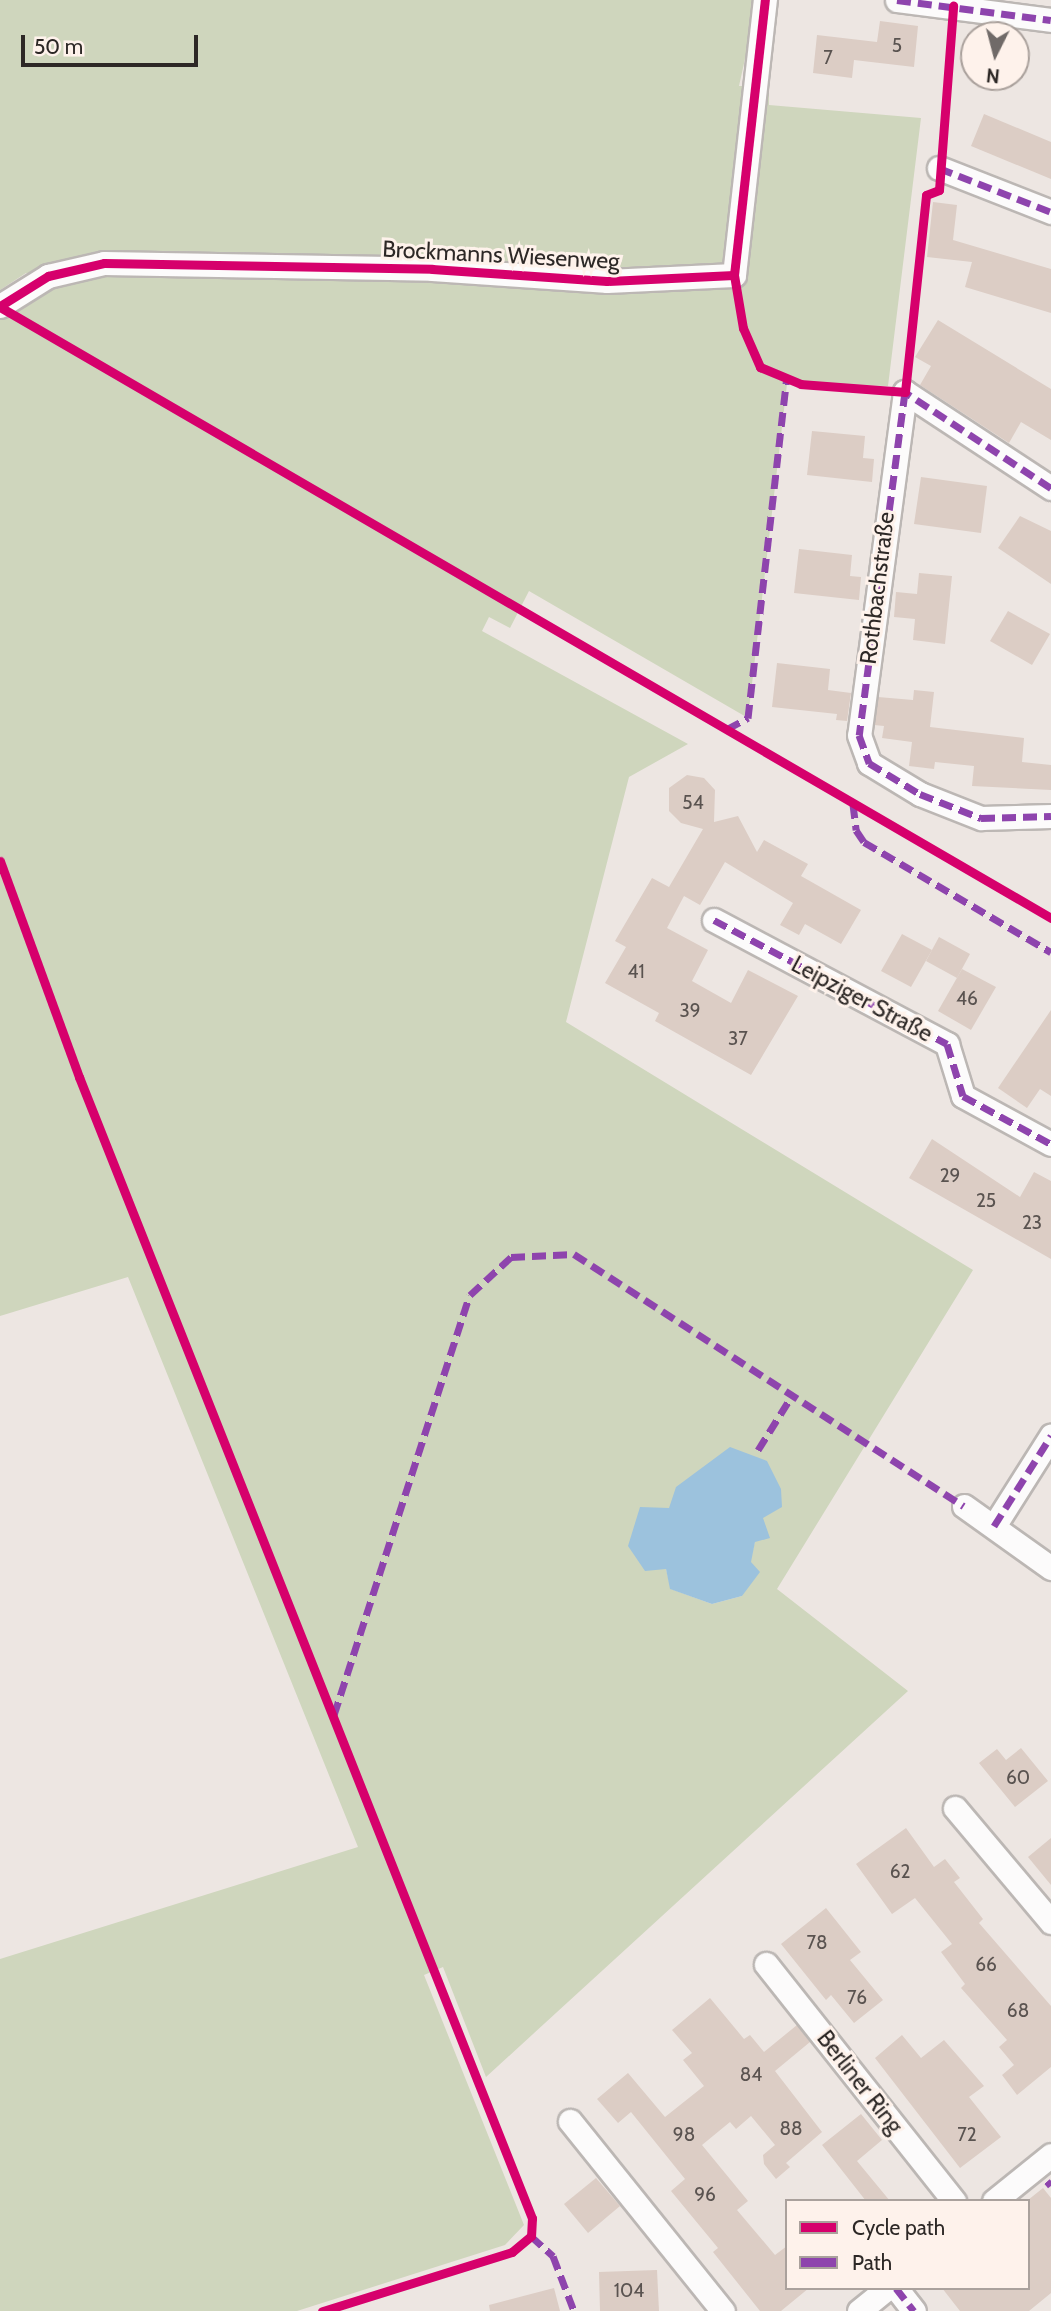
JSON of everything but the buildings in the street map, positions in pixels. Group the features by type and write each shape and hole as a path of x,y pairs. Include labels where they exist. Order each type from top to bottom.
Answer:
{"street":[{"name":"Brockmanns Wiesenweg","path":"0,306 48,276 104,262 432,269 607,281 734,275 765,0"},
{"path":"897,0 986,5 1051,20"},
{"path":"939,167 1051,212"},
{"name":"Rothbachstraße","path":"1051,488 905,392 859,735 869,763 920,794 981,818 1051,816"},
{"name":"Leipziger Straße","path":"714,920 947,1044 963,1096 1051,1144"},
{"path":"994,1526 1051,1436"},
{"path":"964,1506 1051,1568"},
{"path":"956,1808 1051,1922"},
{"name":"Berliner Ring","path":"766,1964 952,2199"},
{"path":"570,2121 723,2311"},
{"path":"997,2199 1051,2155"},
{"path":"859,2311 885,2290"},
{"path":"898,2290 914,2311"}],"green space":[{"path":"0,0 758,0 739,86 769,86 769,105 921,118 888,386 787,384 748,718 529,591 510,628 489,617 482,631 688,744 629,777 566,1022 973,1270 777,1589 908,1691 486,2077 443,1967 424,1975 524,2225 505,2245 297,2311 0,2311 0,1959 358,1847 128,1277 0,1316 0,320 54,283 26,273 0,290","holes":["730,1448 755,1541 742,1596 712,1604 671,1589 666,1569"]}],"water":[{"path":"730,1447 767,1461 781,1489 782,1507 763,1518 770,1538 755,1542 751,1562 760,1572 742,1596 712,1604 670,1589 666,1569 645,1571 628,1546 640,1507 669,1508 676,1487"}],"marked path":[{"path":"897,0 1051,20"},
{"path":"939,168 1051,212"},
{"path":"727,729 748,718 787,378"},
{"path":"1051,488 905,392 859,735 869,763 920,794 981,818 1051,816"},
{"path":"853,804 856,830 864,842 1051,952"},
{"path":"714,920 947,1044 963,1096 1051,1144"},
{"path":"334,1715 470,1295 511,1257 574,1254 964,1506"},
{"path":"758,1450 793,1394"},
{"path":"994,1526 1051,1436"},
{"path":"1047,2181 1051,2186"},
{"path":"531,2236 553,2256 574,2311"},
{"path":"898,2290 914,2311"}],"cycle path":[{"path":"0,306 48,276 104,263 432,269 607,281 734,275 765,0"},
{"path":"734,275 743,328 760,367 801,384 905,392 926,195 939,190 953,6"},
{"path":"0,307 1051,918"},
{"path":"0,861 79,1077 532,2218 531,2236 512,2252 322,2311"}]}
